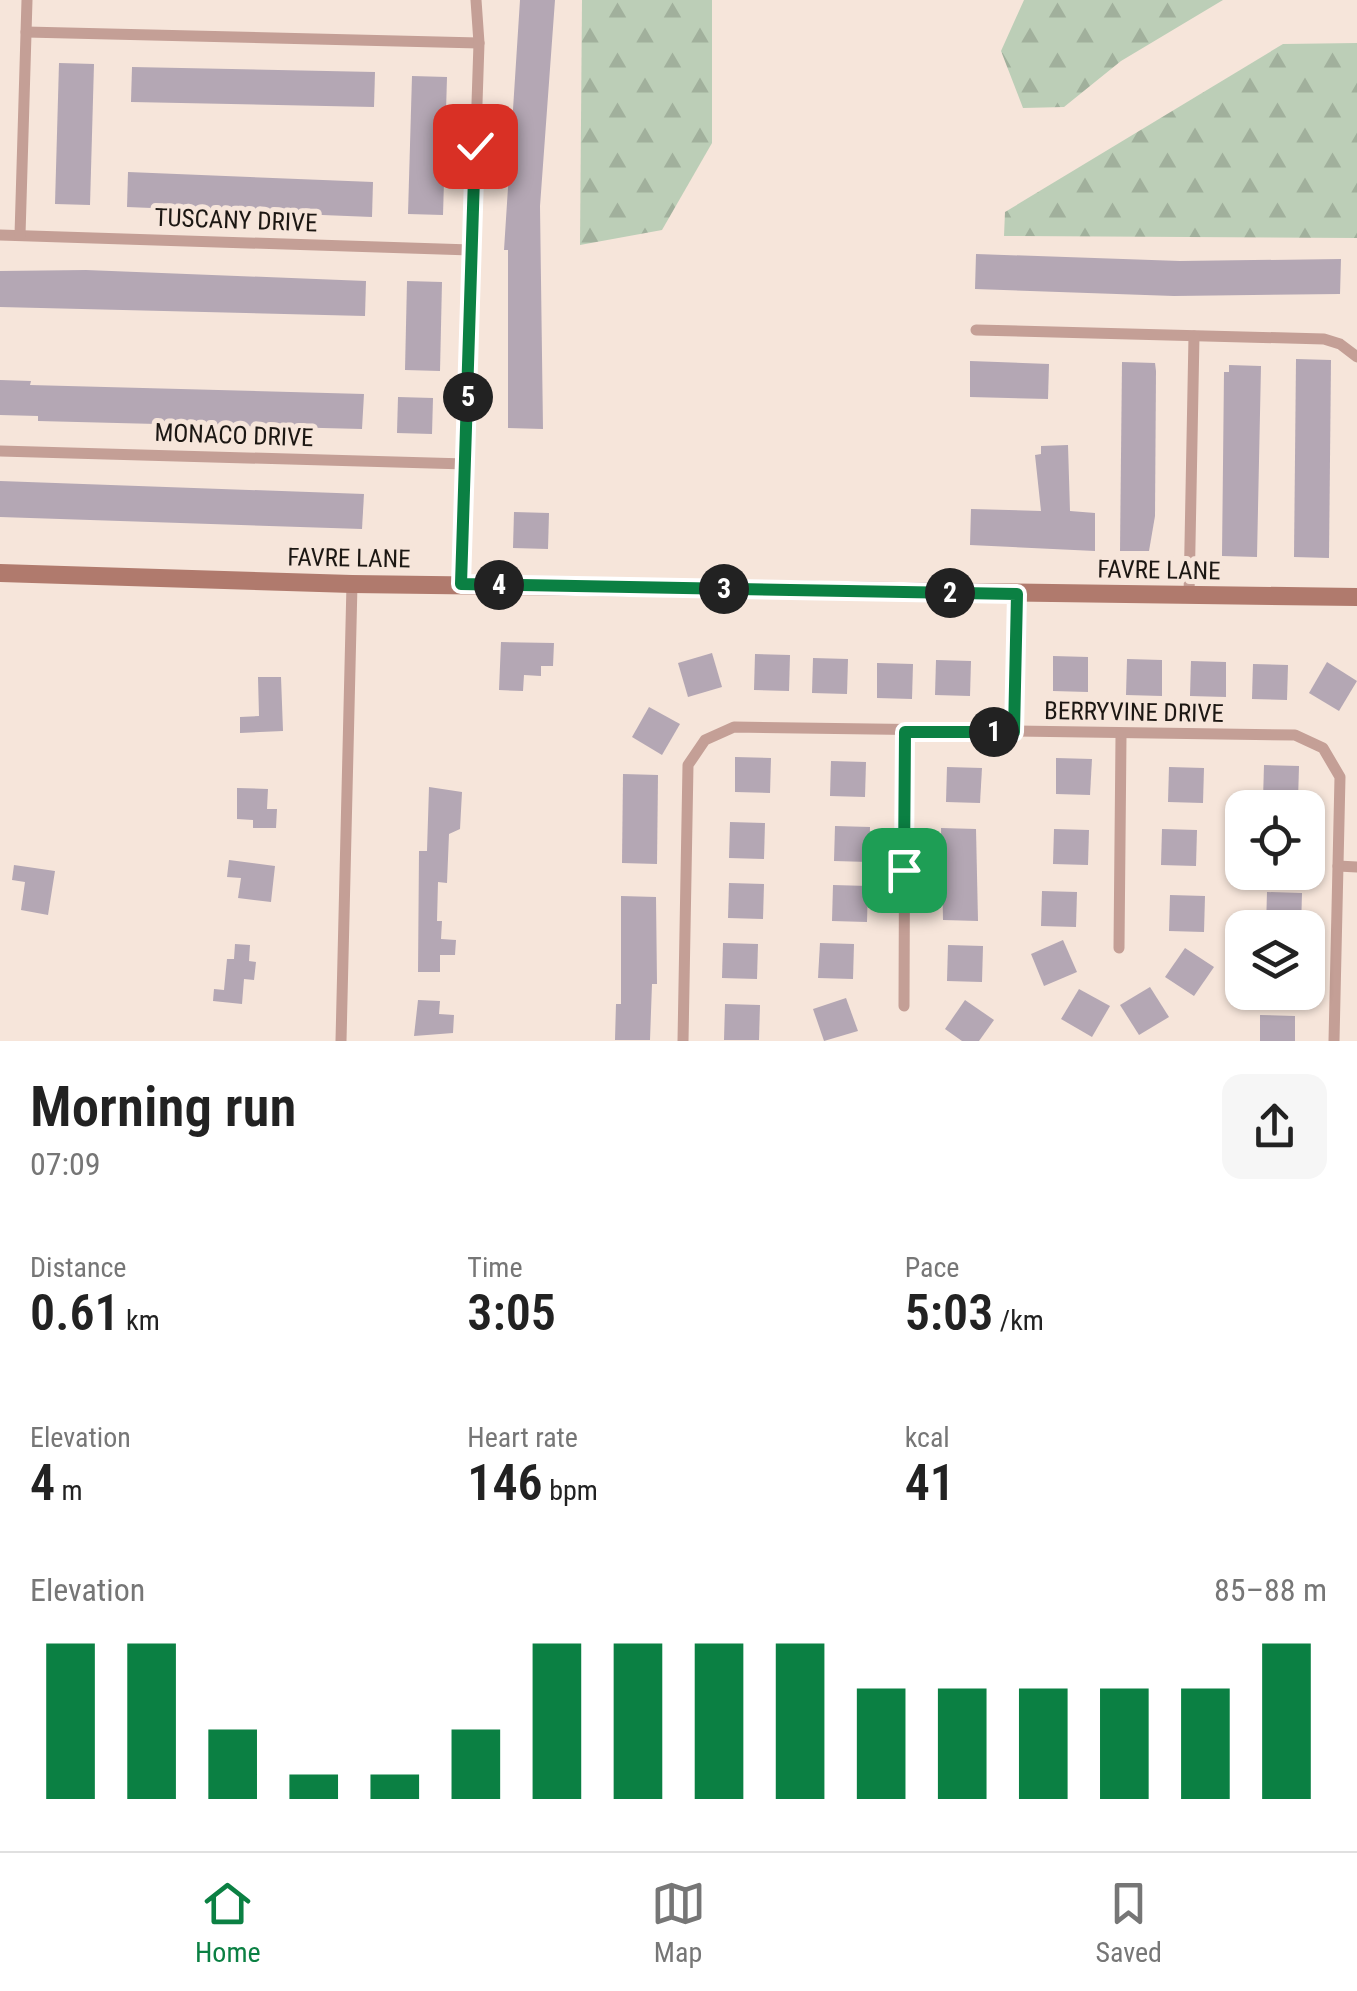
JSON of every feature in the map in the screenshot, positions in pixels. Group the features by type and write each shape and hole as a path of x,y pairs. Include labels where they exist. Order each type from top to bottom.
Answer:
{"street":[{"path":"20,235 27,0"},
{"path":"461,584 480,43 476,0"},
{"path":"26,32 480,43"},
{"name":"TUSCANY DRIVE","path":"0,235 471,250"},
{"path":"976,330 1324,339 1340,344 1357,357"},
{"path":"1189,596 1194,336"},
{"name":"MONACO DRIVE","path":"0,451 466,464"},
{"name":"FAVRE LANE","path":"0,573 352,584 1357,597"},
{"path":"1357,583 1357,597"},
{"path":"341,1041 352,584"},
{"path":"1014,732 1017,594"},
{"name":"BERRYVINE DRIVE","path":"683,1041 688,766 705,740 734,728 1121,736 1295,735 1323,748 1340,778 1338,866"},
{"path":"904,1006 905,732"},
{"path":"1119,948 1121,736"},
{"path":"1334,1041 1338,866 1357,866"}],"green space":[{"path":"582,0 712,0 712,143 662,230 580,245"},
{"path":"1024,0 1223,0 1121,61 1064,107 1023,108 1001,51"},
{"path":"1357,43 1357,238 1004,236 1005,212 1283,44"}],"building":[{"path":"520,0 555,0 540,206 543,429 508,428 508,250 504,250"},
{"path":"59,63 94,64 90,205 55,204"},
{"path":"132,67 375,72 374,107 131,102"},
{"path":"412,76 447,77 443,215 408,214"},
{"path":"128,172 373,182 372,217 127,207"},
{"path":"976,254 1180,261 1341,259 1340,294 1174,296 975,289"},
{"path":"86,270 366,281 365,316 0,307 0,271"},
{"path":"407,281 442,282 440,371 405,370"},
{"path":"1296,359 1331,360 1329,558 1294,557"},
{"path":"970,361 1049,364 1048,399 970,397"},
{"path":"1122,362 1155,363 1155,516 1149,551 1120,551"},
{"path":"1229,365 1261,366 1257,557 1222,556 1224,372 1229,372"},
{"path":"0,380 31,381 30,385 364,394 362,429 38,421 38,416 0,415"},
{"path":"398,397 433,398 432,434 397,433"},
{"path":"1068,445 1070,511 1095,513 1095,551 970,545 971,509 1041,511 1035,455 1041,454 1041,446"},
{"path":"0,481 364,494 362,529 0,517"},
{"path":"514,512 549,513 548,549 513,548"},
{"path":"501,642 554,643 553,666 541,666 541,676 524,675 523,691 499,690"},
{"path":"712,653 722,687 688,697 678,663"},
{"path":"755,654 790,655 789,691 754,690"},
{"path":"1053,656 1088,657 1088,692 1053,691"},
{"path":"813,658 848,659 847,694 812,693"},
{"path":"1127,659 1162,660 1162,696 1126,695"},
{"path":"936,660 971,661 970,696 935,695"},
{"path":"1191,661 1226,662 1226,697 1190,696"},
{"path":"1327,662 1357,681 1339,711 1309,693"},
{"path":"877,663 913,664 912,699 877,698"},
{"path":"1253,664 1288,665 1287,700 1252,699"},
{"path":"258,677 281,677 283,731 240,733 240,717 259,716"},
{"path":"649,707 680,724 662,755 632,737"},
{"path":"735,757 771,758 770,793 735,792"},
{"path":"1056,758 1092,759 1090,795 1056,794"},
{"path":"831,761 866,762 865,797 830,796"},
{"path":"1264,765 1299,766 1298,790 1263,790"},
{"path":"947,767 982,768 980,803 946,802"},
{"path":"1169,767 1204,768 1203,803 1168,802"},
{"path":"623,774 658,775 657,864 622,863"},
{"path":"429,787 462,792 460,829 449,834 447,883 438,882 437,921 442,921 441,939 456,940 455,955 440,955 440,972 418,972 419,851 427,851"},
{"path":"237,788 268,789 267,809 277,809 276,828 253,828 253,820 237,819"},
{"path":"730,822 765,823 764,859 729,858"},
{"path":"835,826 870,827 869,862 834,861"},
{"path":"941,828 976,829 978,921 943,920"},
{"path":"1054,829 1089,830 1088,865 1053,864"},
{"path":"1162,829 1197,830 1196,866 1161,865"},
{"path":"229,860 275,866 271,902 238,898 241,878 227,877"},
{"path":"14,865 55,871 48,915 21,910 25,882 12,880"},
{"path":"729,883 764,884 763,919 728,918"},
{"path":"833,885 868,886 867,922 832,921"},
{"path":"1042,891 1077,892 1076,927 1041,926"},
{"path":"1267,892 1302,893 1302,910 1266,910"},
{"path":"1170,895 1205,896 1204,932 1169,931"},
{"path":"621,896 656,897 657,984 652,984 650,1040 615,1040 616,1004 621,1004"},
{"path":"1063,940 1077,972 1044,986 1031,954"},
{"path":"723,943 758,944 757,979 722,978"},
{"path":"820,943 854,944 853,979 818,978"},
{"path":"235,944 250,945 249,961 256,962 254,980 244,979 242,1004 213,1001 214,989 224,990 227,959 234,959"},
{"path":"948,945 983,946 982,982 947,981"},
{"path":"1185,948 1214,967 1194,996 1165,977"},
{"path":"1150,987 1169,1017 1139,1035 1120,1005"},
{"path":"1079,989 1110,1006 1092,1037 1061,1019"},
{"path":"846,998 858,1031 824,1041 813,1009"},
{"path":"418,1000 440,1001 439,1014 454,1015 453,1033 414,1036"},
{"path":"965,1000 994,1020 979,1041 962,1041 945,1029"},
{"path":"725,1004 760,1005 759,1040 724,1040"},
{"path":"1260,1015 1295,1016 1295,1041 1260,1041"}],"route":[{"path":"475,146 461,584 1017,594 1014,732 905,732 904,870"}]}
